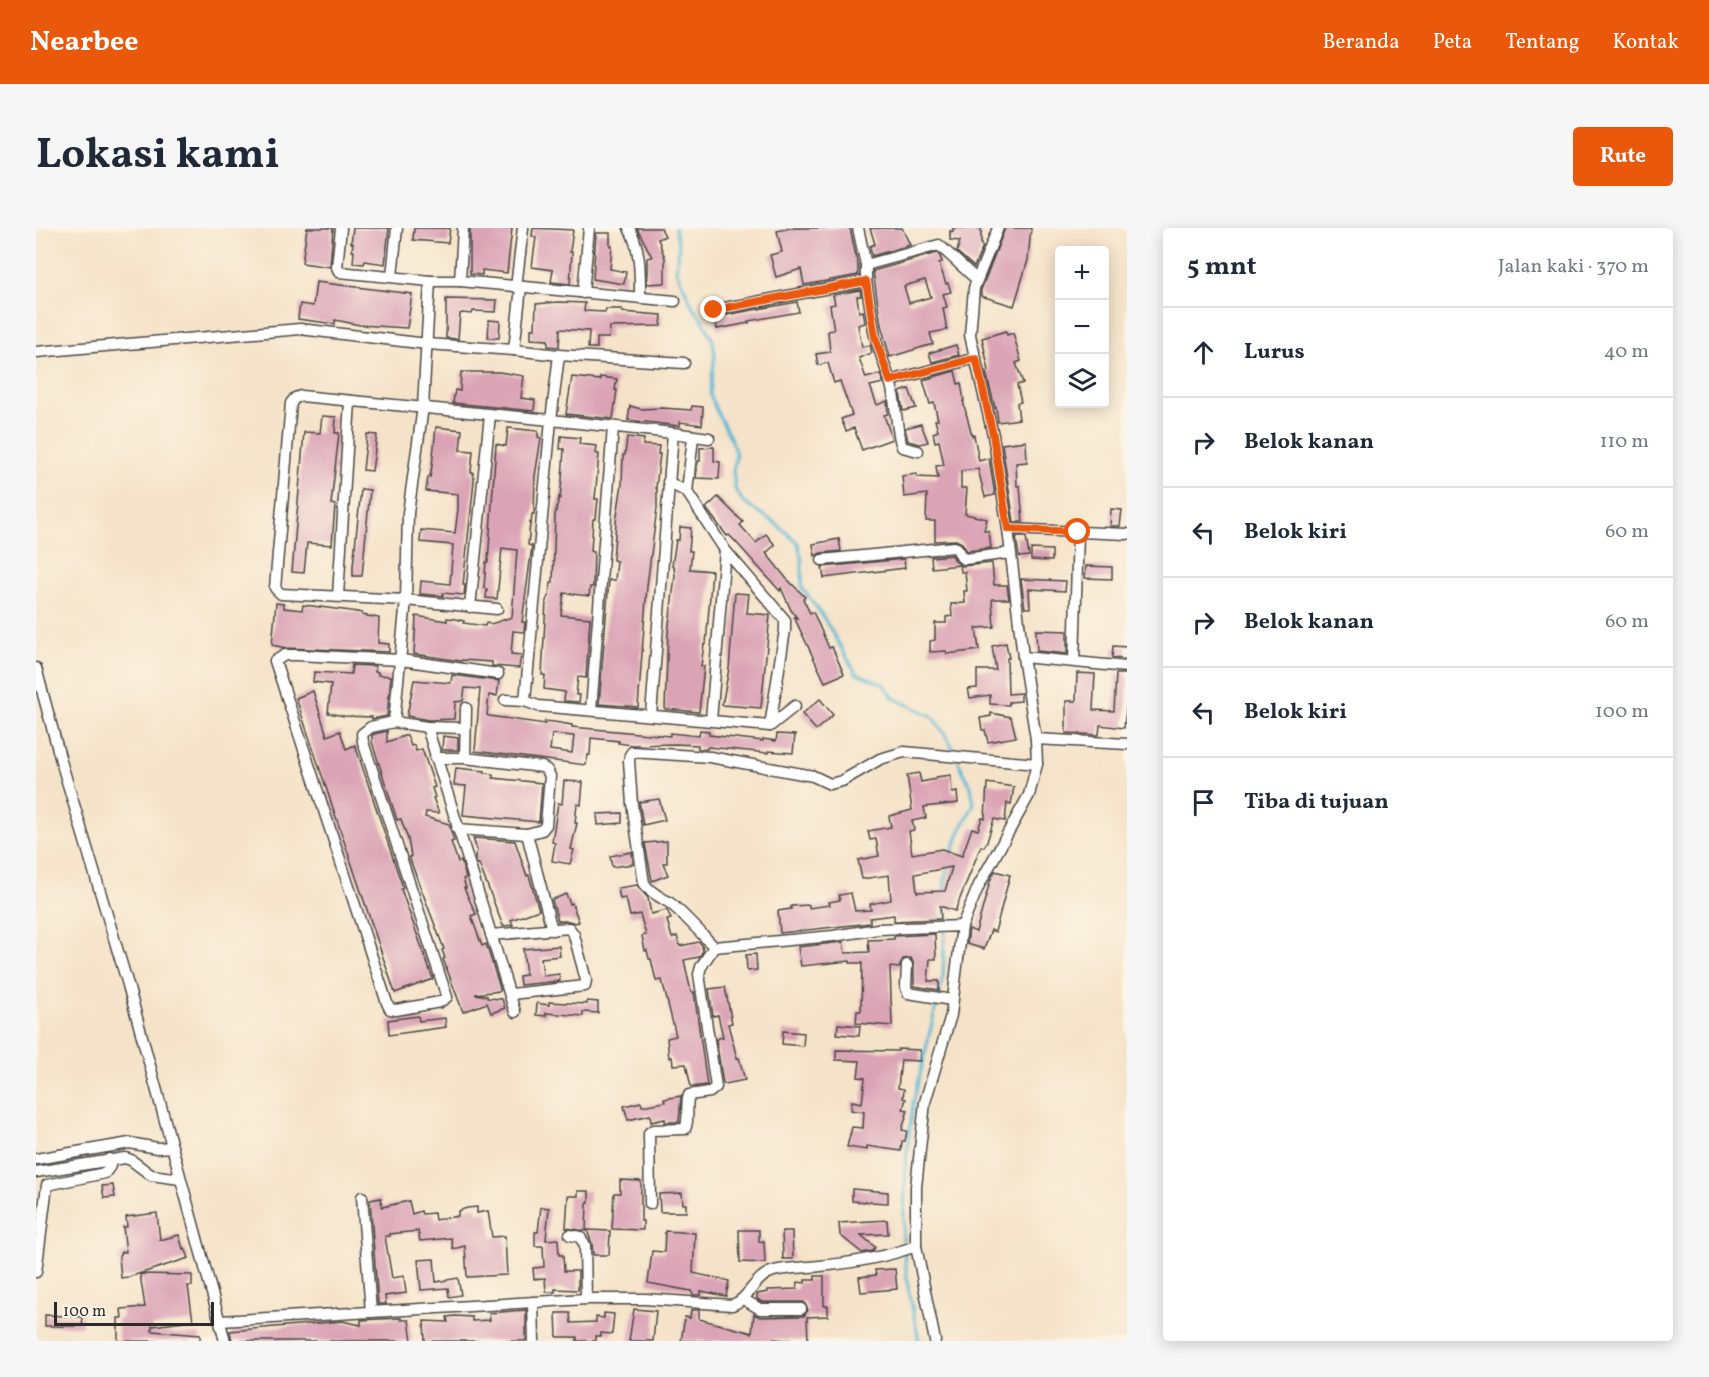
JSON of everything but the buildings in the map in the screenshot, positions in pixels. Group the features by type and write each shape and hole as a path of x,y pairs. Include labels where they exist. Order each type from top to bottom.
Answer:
{"street":[{"path":"341,228 337,267 339,273 460,281 675,301"},
{"path":"392,276 397,228"},
{"path":"460,281 463,228"},
{"path":"514,350 524,228"},
{"path":"583,293 589,228"},
{"path":"629,228 637,244 640,298"},
{"path":"858,228 866,265 866,281 875,337 895,396 898,432 902,447 918,451"},
{"path":"934,1341 908,1249 925,1102 951,1015 943,998 962,926 979,885 1029,795 1036,764 1036,739 1023,657 1008,529 993,435 970,331 976,279 998,228"},
{"path":"866,265 939,246 976,279"},
{"path":"394,722 406,600 408,513 423,407 430,280"},
{"path":"714,310 866,281"},
{"path":"36,352 300,329 427,344 684,363"},
{"path":"525,701 559,355"},
{"path":"890,381 976,358"},
{"path":"497,609 406,600 281,594 275,588 291,403 295,398 301,396 423,407 709,438"},
{"path":"338,596 350,401"},
{"path":"470,607 490,415"},
{"path":"591,710 613,427"},
{"path":"651,715 673,433"},
{"path":"687,492 693,437"},
{"path":"668,482 687,492 725,550 785,620 770,726"},
{"path":"1008,529 1127,534"},
{"path":"1074,661 1078,532"},
{"path":"822,560 954,546 965,559 1010,553"},
{"path":"711,720 725,550"},
{"path":"464,728 427,727 394,722 367,729 362,734 447,997 440,1002 396,1010 390,1009 275,664 279,657 297,655 401,660 498,674"},
{"path":"1023,657 1127,667"},
{"path":"36,668 61,761 101,890 225,1341"},
{"path":"505,700 525,701 538,706 770,726 795,706"},
{"path":"465,758 466,708"},
{"path":"427,727 515,1012"},
{"path":"1036,739 1127,744"},
{"path":"714,947 690,921 649,890 644,883 632,804 629,761 632,752 710,757 813,776 830,784 842,781 880,759 904,752 1036,764"},
{"path":"435,758 465,758 542,767 550,776 546,825 542,830 526,834 457,829"},
{"path":"526,834 552,930"},
{"path":"714,947 833,936 878,929 962,926"},
{"path":"491,934 569,928 573,932 586,980 585,986 511,994"},
{"path":"650,1204 650,1131 685,1129 689,1095 710,1092 716,1087 699,974 714,947"},
{"path":"906,965 908,993 943,998"},
{"path":"36,1159 134,1144 157,1148 172,1147"},
{"path":"131,1160 134,1144"},
{"path":"36,1172 109,1160 131,1160 150,1175 180,1179"},
{"path":"36,1272 48,1185 105,1173 110,1166 109,1160"},
{"path":"362,1197 371,1312"},
{"path":"570,1235 580,1237 585,1245 586,1299"},
{"path":"220,1321 586,1299 645,1299 732,1305 743,1299 755,1282 772,1271 820,1266 908,1249"},
{"path":"743,1299 760,1309 801,1310"},
{"path":"533,1302 534,1341"}],"waterway":[{"path":"675,228 679,249 676,270 693,307 704,322 713,341 715,355 710,394 732,441 736,456 733,471 735,489 744,503 774,522 798,543 802,561 802,588 822,615 856,673 883,684 895,699 932,716 956,755"},
{"path":"952,854 958,835 974,804 971,787 958,761"},
{"path":"946,892 944,887 948,866"},
{"path":"919,1341 908,1287 903,1238 906,1160 913,1104 943,977 946,904"}],"route":[{"path":"714,310 866,281 875,337 885,373 890,381 976,358 993,435 1008,529 1078,532"}]}
